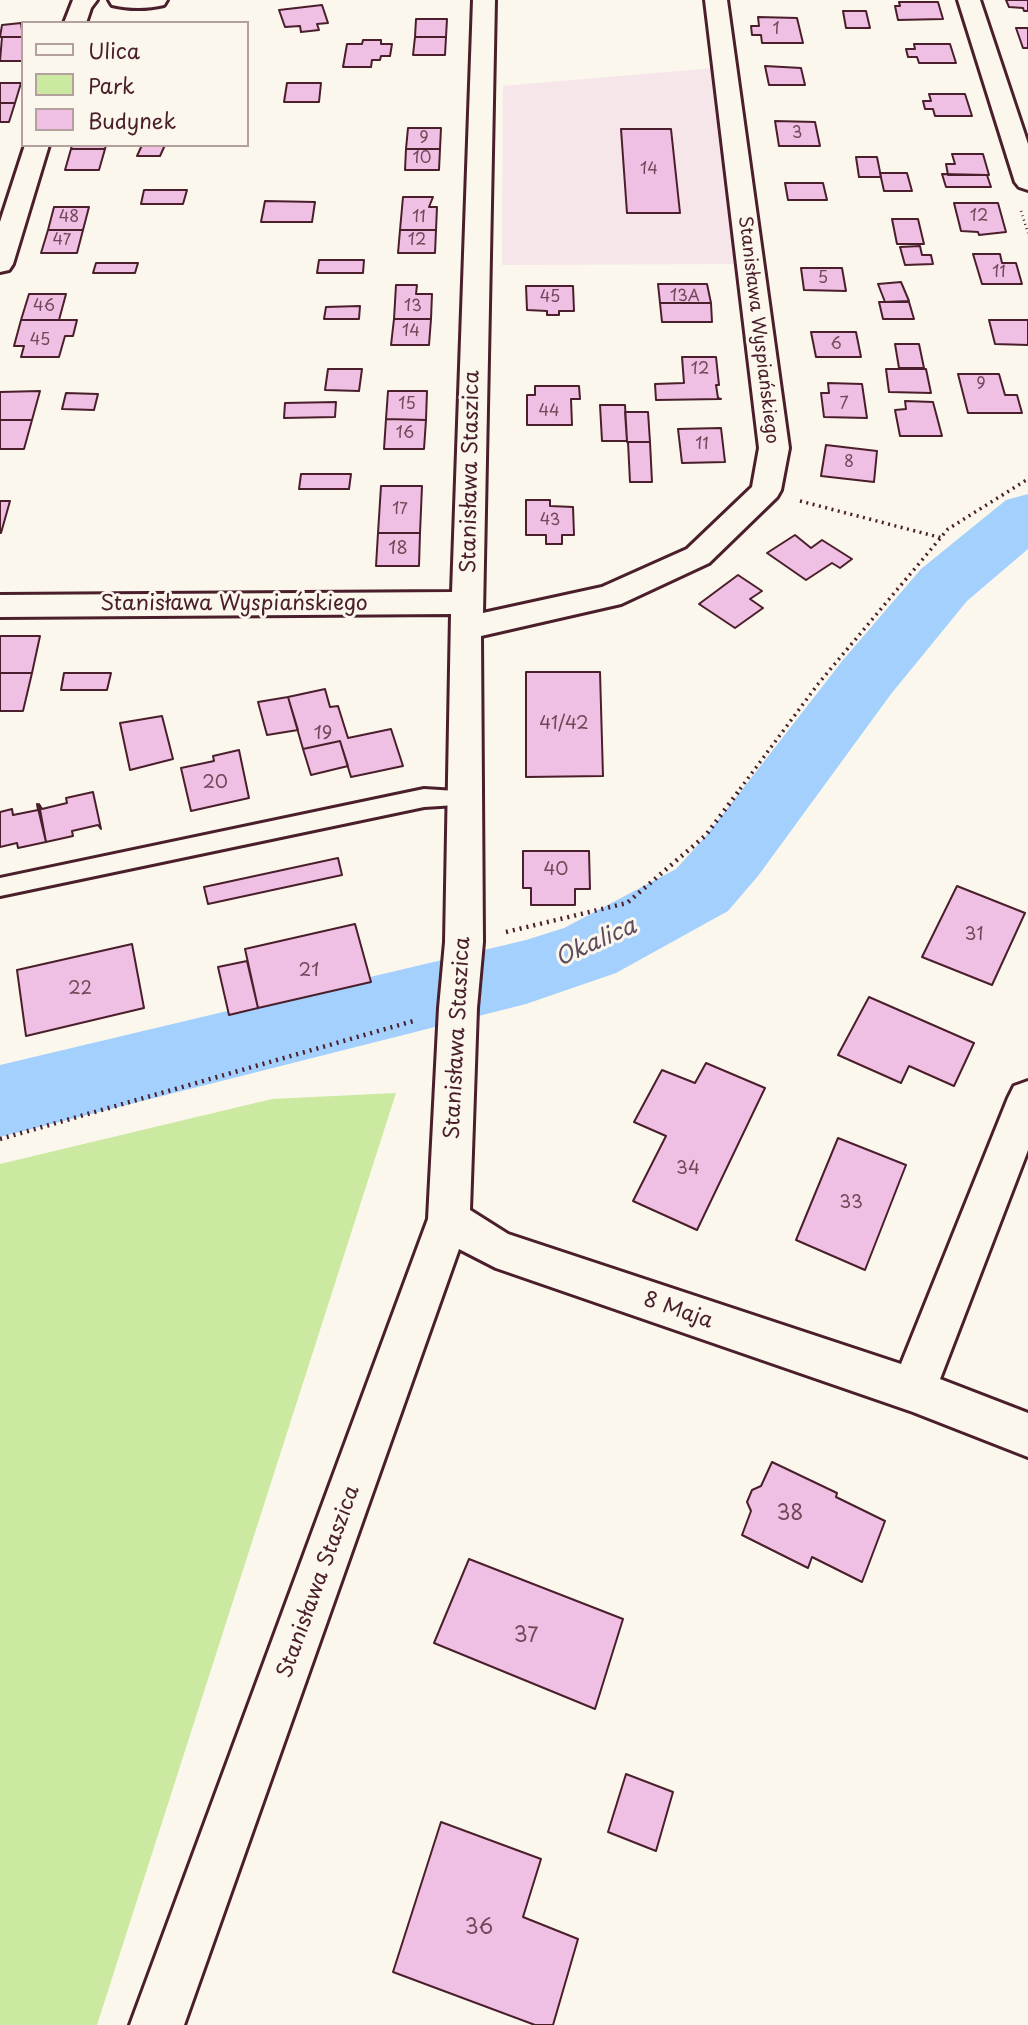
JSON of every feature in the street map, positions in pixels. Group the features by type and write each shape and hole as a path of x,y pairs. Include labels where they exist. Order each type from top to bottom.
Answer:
{"street":[{"path":"76,21 80,6 86,0"},
{"path":"120,0 156,0"},
{"name":"Stanisława Staszica","path":"157,2025 449,1219 458,1008 464,952 467,615 484,0"},
{"name":"Stanisława Wyspiańskiego","path":"0,606 467,615 610,596 698,556 766,490 774,448 716,0"},
{"path":"969,0 1028,182"},
{"path":"0,264 36,147"},
{"path":"913,1390 1028,1098"},
{"name":"8 Maja","path":"449,1219 496,1249 913,1390 1028,1435"}],"lane":[{"path":"0,887 202,842 424,798 465,798"}],"path":[{"path":"464,952 627,903 706,835 818,684 948,530 1028,479"},
{"path":"766,490 942,538"},
{"path":"0,1139 458,1008"}],"shaded area":[{"path":"725,67 751,264 502,265 503,86"}],"green space":[{"path":"396,1093 97,2025 0,2025 0,1164 272,1099"}],"building":[{"path":"1006,0 1028,0 1028,11 1009,7"},
{"path":"899,2 938,2 943,19 898,20 895,6 900,6"},
{"path":"322,5 328,23 317,24 319,30 301,32 300,26 285,27 279,10"},
{"path":"843,11 866,11 870,28 846,28"},
{"path":"758,17 797,18 803,43 762,43 761,35 752,35 751,26 759,26"},
{"path":"416,19 447,19 446,37 415,37"},
{"path":"21,23 21,37 0,37 2,25"},
{"path":"1016,28 1028,28 1028,48 1023,48"},
{"path":"2,37 21,37 21,61 0,61"},
{"path":"415,37 446,37 445,55 413,55"},
{"path":"363,40 381,40 381,44 392,44 390,56 372,60 371,67 343,67 347,44 362,44"},
{"path":"914,44 950,44 956,63 919,63 917,57 908,57 906,49 915,49"},
{"path":"765,66 801,68 805,85 769,85"},
{"path":"0,83 21,83 15,103 0,103"},
{"path":"287,83 321,83 319,102 284,102"},
{"path":"929,94 965,94 972,116 935,116 933,109 925,109 923,101 931,101"},
{"path":"0,103 15,103 9,122 0,122"},
{"path":"775,121 815,122 820,146 779,146"},
{"path":"408,128 441,128 440,149 406,149"},
{"path":"621,129 671,129 680,213 627,213"},
{"path":"72,147 106,147 105,149"},
{"path":"141,147 164,147 160,156 137,156"},
{"path":"71,149 105,149 99,170 65,170"},
{"path":"406,149 440,149 439,170 405,170"},
{"path":"952,154 983,154 989,175 948,175 946,164 955,164"},
{"path":"856,157 877,157 881,177 859,177"},
{"path":"880,173 907,173 912,191 884,191"},
{"path":"942,174 987,175 991,187 946,187"},
{"path":"785,183 823,183 827,200 788,200"},
{"path":"144,190 187,190 183,204 141,204"},
{"path":"403,197 433,197 429,207 437,207 436,230 400,230"},
{"path":"265,201 315,202 312,222 261,222"},
{"path":"954,203 998,203 1006,232 979,235 978,232 961,231"},
{"path":"54,207 89,207 83,230 48,230"},
{"path":"892,219 918,219 924,244 897,244"},
{"path":"48,230 83,230 77,253 41,253"},
{"path":"400,230 436,230 435,253 398,253"},
{"path":"920,246 922,255 931,255 933,264 905,265 900,247"},
{"path":"973,254 1000,254 1002,263 1016,263 1022,284 982,284"},
{"path":"319,260 364,260 363,273 317,273"},
{"path":"96,263 138,263 135,273 93,273"},
{"path":"801,268 842,268 846,291 804,290"},
{"path":"901,282 909,301 885,302 878,284"},
{"path":"658,284 707,284 711,303 660,303"},
{"path":"396,285 417,285 416,294 432,294 431,319 394,319"},
{"path":"526,286 573,286 574,311 559,311 559,315 547,315 547,311 527,310"},
{"path":"29,294 66,294 59,320 21,320"},
{"path":"879,302 909,302 914,319 883,319"},
{"path":"660,303 711,303 712,322 662,322"},
{"path":"360,306 359,319 324,319 326,307"},
{"path":"394,319 431,319 429,345 391,345"},
{"path":"21,320 77,320 73,336 65,336 59,357 21,357 24,346 14,346"},
{"path":"989,320 1028,320 1028,345 995,344"},
{"path":"811,332 856,332 861,357 816,357"},
{"path":"895,344 919,344 924,368 899,368"},
{"path":"682,357 716,357 719,385 716,385 718,398 721,399 656,400 655,384 684,383"},
{"path":"328,369 362,369 359,391 325,390"},
{"path":"886,369 926,369 931,393 889,392"},
{"path":"958,374 999,374 1005,395 1017,395 1022,413 968,413"},
{"path":"828,383 862,384 867,418 824,417 821,393 829,393"},
{"path":"535,386 579,386 580,399 571,399 572,425 527,425 527,395 535,395"},
{"path":"40,391 32,420 0,420 0,392"},
{"path":"388,391 427,391 426,420 386,419"},
{"path":"66,393 98,394 94,410 62,409"},
{"path":"905,401 933,402 942,436 900,436 895,410 906,409"},
{"path":"336,402 335,417 284,418 285,403"},
{"path":"600,405 625,405 627,441 602,441"},
{"path":"625,412 648,412 650,442 627,442"},
{"path":"386,419 426,420 424,449 384,449"},
{"path":"0,420 32,420 24,449 0,449"},
{"path":"721,428 725,462 682,463 678,429"},
{"path":"628,442 650,442 652,482 630,482"},
{"path":"826,445 877,451 874,482 821,476"},
{"path":"301,474 351,474 349,489 299,489"},
{"path":"381,486 422,486 420,533 378,533"},
{"path":"526,500 550,500 550,506 573,507 574,535 562,535 562,544 546,544 546,535 526,535"},
{"path":"0,501 10,501 1,533 0,533"},
{"path":"378,533 420,533 419,566 376,566"},
{"path":"795,535 811,548 822,540 852,559 840,568 832,563 806,580 767,553"},
{"path":"738,575 762,591 750,599 763,608 735,628 699,604"},
{"path":"0,636 40,636 32,673 0,673"},
{"path":"526,672 600,672 603,776 526,777"},
{"path":"0,673 32,673 23,711 0,711"},
{"path":"64,673 111,673 107,690 61,690"},
{"path":"325,689 330,707 338,706 348,738 391,729 403,766 351,777 340,741 303,749 288,697"},
{"path":"288,697 298,730 267,735 258,702"},
{"path":"162,716 173,759 130,770 120,723"},
{"path":"340,741 348,766 311,775 303,749"},
{"path":"239,750 249,798 191,811 181,768 214,761 213,756"},
{"path":"93,792 101,829 98,825 72,831 73,836 46,842 39,804 42,809 67,803 66,798"},
{"path":"37,804 46,842 18,848 17,843 0,847 0,812 12,809 13,815 38,810"},
{"path":"523,851 589,851 590,889 575,889 575,905 531,905 531,888 523,888"},
{"path":"338,858 342,875 208,904 204,887"},
{"path":"957,886 1025,913 992,985 922,957"},
{"path":"355,924 371,982 258,1008 245,949"},
{"path":"132,944 144,1008 26,1036 17,970"},
{"path":"247,961 258,1008 229,1015 218,967"},
{"path":"869,997 974,1043 954,1086 909,1066 901,1083 838,1055"},
{"path":"706,1063 765,1088 697,1230 633,1201 666,1136 634,1122 662,1070 695,1083"},
{"path":"838,1138 906,1165 865,1270 796,1240"},
{"path":"772,1462 837,1493 836,1497 885,1521 862,1582 812,1557 808,1568 742,1535 751,1511 747,1502 752,1490 761,1486"},
{"path":"469,1559 623,1619 595,1709 434,1643"},
{"path":"626,1774 673,1792 656,1851 608,1832"},
{"path":"441,1822 541,1859 523,1917 578,1939 553,2025 535,2025 393,1972"}],"waterway":[{"name":"Okalica","path":"0,1101 526,972 589,951 702,890 732,856 867,677 944,585 1028,515"}]}
